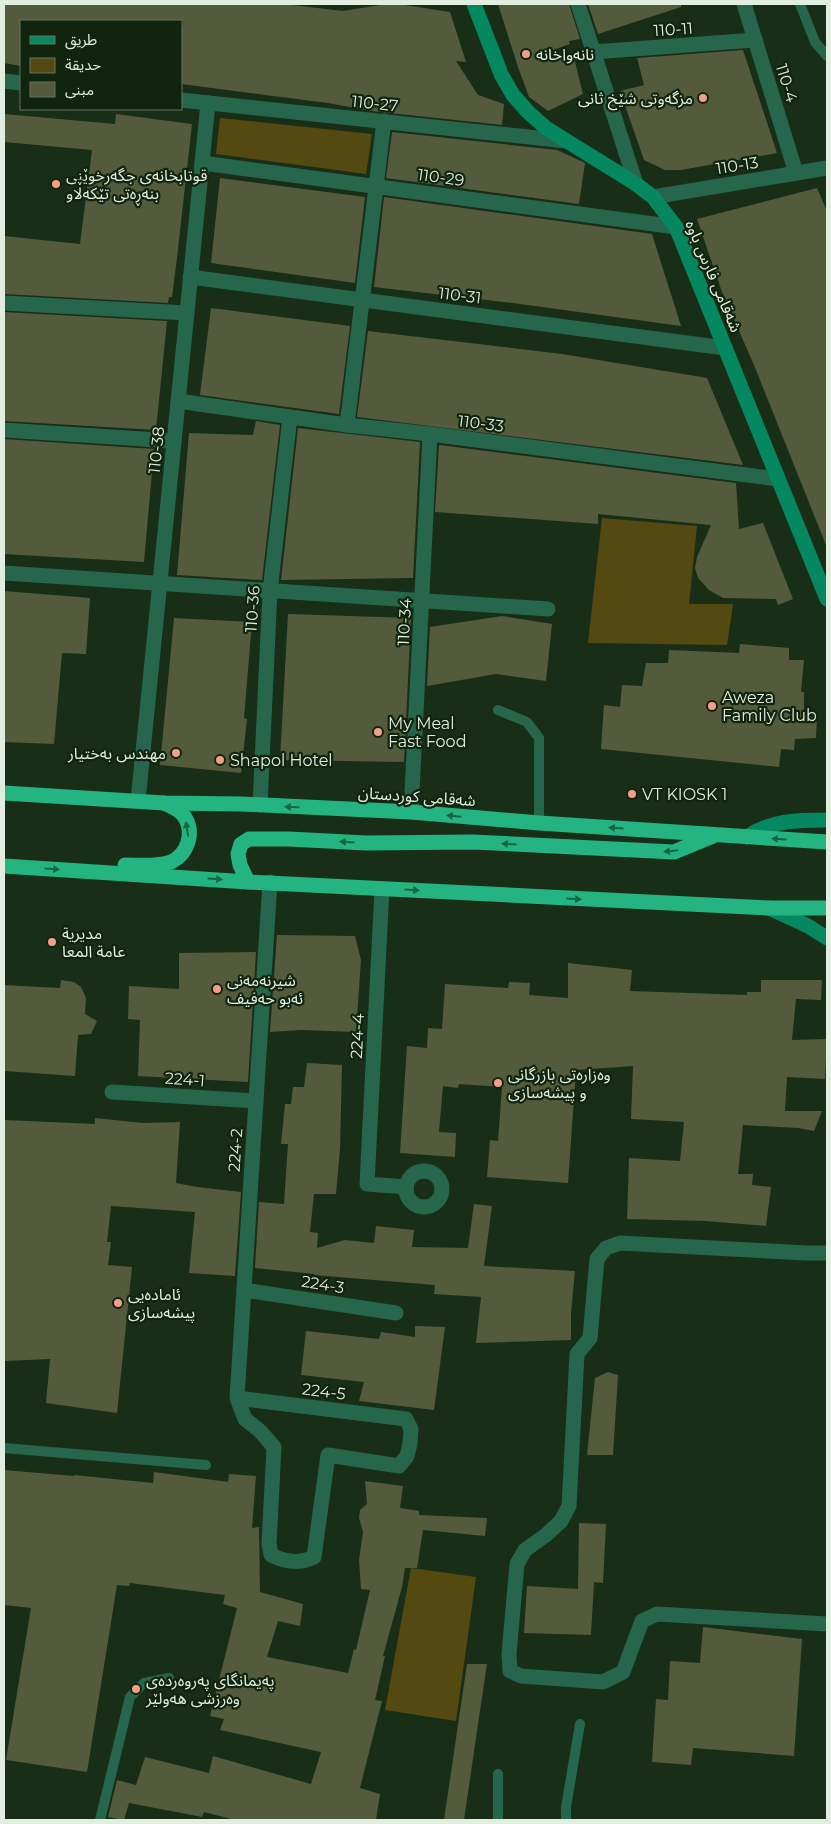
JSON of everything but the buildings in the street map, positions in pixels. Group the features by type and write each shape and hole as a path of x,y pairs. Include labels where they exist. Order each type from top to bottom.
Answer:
{"highway":[{"name":"شەقامی کوردستان","path":"4,793 164,803 411,812 540,823 827,842"},
{"path":"94,872 108,866 160,864 178,858 188,842 190,833 188,823 176,809 164,803"},
{"path":"248,882 240,866 238,854 241,844 249,839 289,838 366,843 473,842 674,852 717,835"},
{"path":"4,866 382,889 769,908 827,908"}],"street":[{"name":"شەقامی فارس باوە","path":"474,4 501,74 513,95 546,128 636,184 652,197 676,227 827,599"},
{"path":"578,4 636,184"},
{"name":"110-4","path":"744,4 796,173"},
{"name":"110-11","path":"593,52 755,40"},
{"path":"4,81 20,83"},
{"name":"110-27","path":"182,100 566,141"},
{"name":"110-38","path":"138,801 208,103"},
{"path":"347,426 384,122"},
{"name":"110-29","path":"202,163 676,227"},
{"name":"110-13","path":"652,197 827,168"},
{"name":"110-31","path":"190,277 726,348"},
{"path":"4,303 187,313"},
{"name":"110-33","path":"178,400 347,426 430,434 778,479"},
{"name":"110-36","path":"260,805 270,591 290,417"},
{"path":"4,430 174,441"},
{"name":"110-34","path":"411,812 430,434"},
{"path":"4,574 548,609"},
{"path":"747,837 767,825 778,822 827,820"},
{"name":"224-2","path":"270,882 237,1398 245,1419 260,1431 274,1447 269,1544 271,1556 281,1560 304,1562 314,1557 328,1455 398,1466 407,1456 410,1444 411,1429 406,1420"},
{"name":"224-4","path":"382,889 367,1184 406,1187"},
{"path":"769,908 808,926 827,938"},
{"name":"224-1","path":"112,1092 256,1100"},
{"path":"827,1252 806,1253 620,1243 606,1248 598,1259 590,1338 577,1354 569,1506 561,1521 525,1550 517,1564 509,1654 510,1671 521,1676 603,1682 623,1672 642,1621 657,1614 827,1624"},
{"name":"224-3","path":"244,1290 396,1313"},
{"name":"224-5","path":"237,1398 406,1420"}],"lane":[{"path":"800,4 815,42 827,56"},
{"path":"498,710 527,722 539,738 540,823"},
{"path":"4,1448 206,1465"},
{"path":"100,1820 130,1697 144,1683 169,1678"},
{"path":"566,1820 566,1807 580,1724"},
{"path":"498,1774 498,1820"}],"green space":[{"path":"220,118 372,134 366,174 216,154"},
{"path":"602,518 697,526 689,604 733,604 727,645 588,643"},
{"path":"411,1568 476,1577 456,1721 385,1710"}],"place":[{"name":"نانەواخانە","path":"526,54"},
{"name":"مزگەوتی شێخ ثانی","path":"703,98"},
{"name":"قوتابخانەی جگەرخوێنی بنەڕەتی تێکەڵاو","path":"56,184"},
{"name":"Aweza Family Club","path":"712,706"},
{"name":"My Meal Fast Food","path":"378,732"},
{"name":"مهندس بەختیار","path":"176,753"},
{"name":"Shapol Hotel","path":"220,760"},
{"name":"VT KIOSK 1","path":"632,794"},
{"name":"مدیریة عامة المعا","path":"52,942"},
{"name":"شیرنەمەنی ئەبو حەفیف","path":"217,989"},
{"name":"وەزارەتی بازرگانی و پیشەسازی","path":"498,1083"},
{"name":"ئامادەیی پیشەسازی","path":"118,1303"},
{"name":"پەیمانگای پەروەردەی وەرزشی هەولێر","path":"136,1689"}]}
